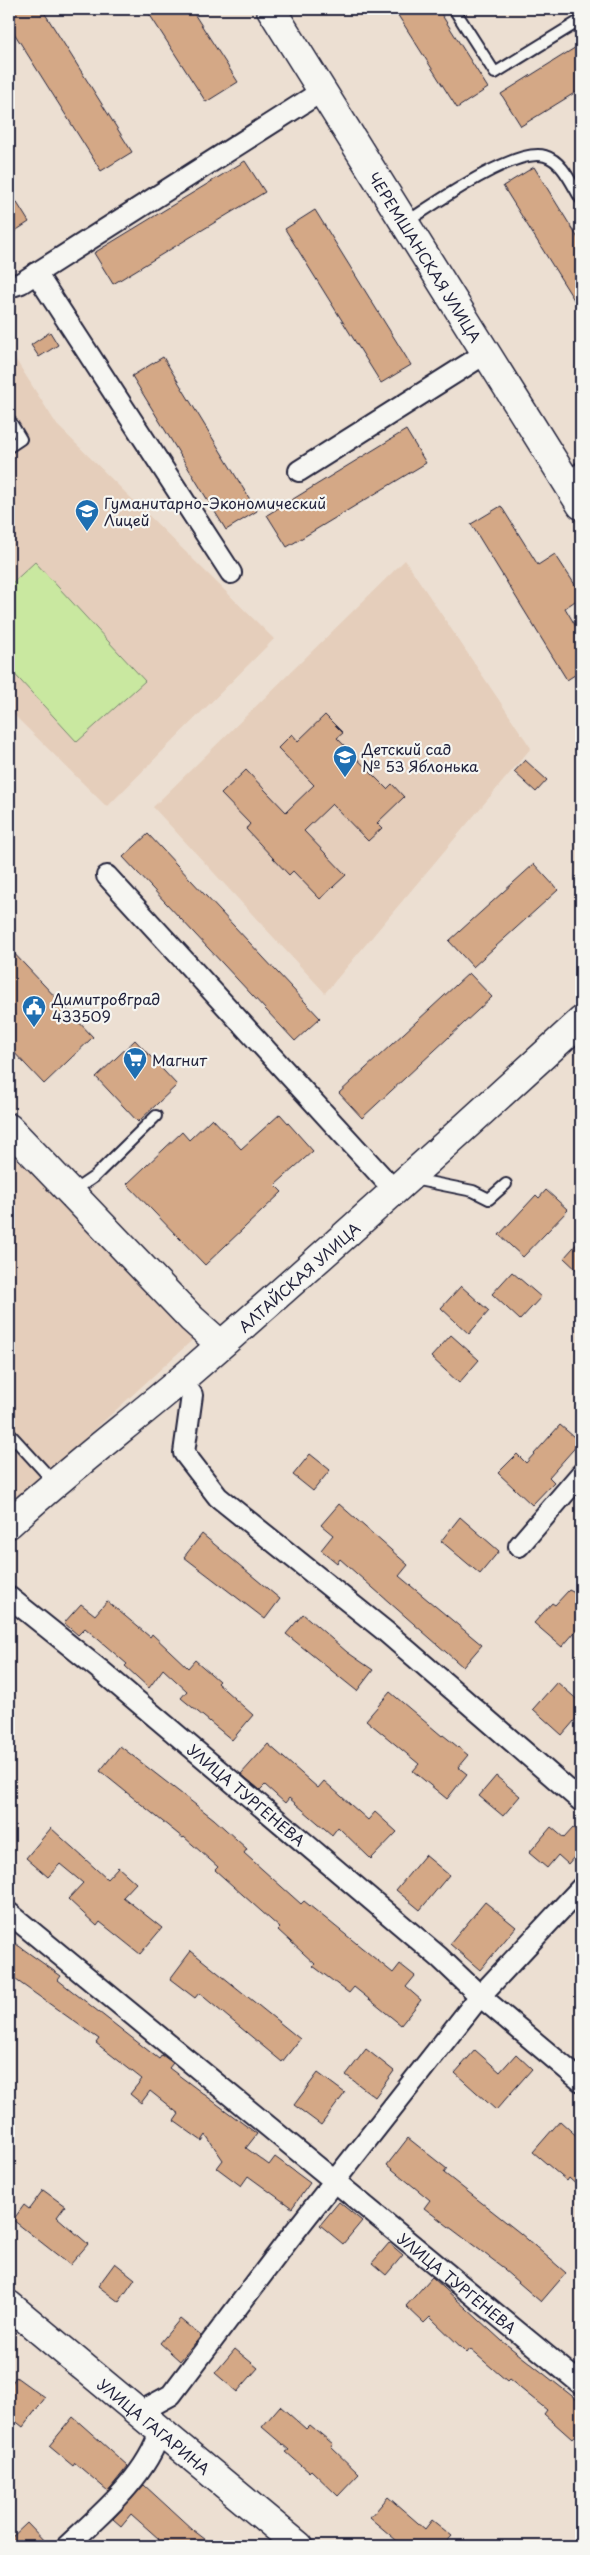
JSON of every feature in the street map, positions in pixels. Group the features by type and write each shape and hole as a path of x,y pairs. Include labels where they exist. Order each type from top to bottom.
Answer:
{"main road":[{"name":"ЧЕРЕМШАНСКАЯ УЛИЦА","path":"271,9 486,353 573,473 581,505"},
{"name":"АЛТАЙСКАЯ УЛИЦА","path":"9,1524 54,1483 181,1379 402,1184 581,1021"},
{"path":"9,1128 192,1319 220,1344"},
{"name":"УЛИЦА ГАГАРИНА","path":"9,2305 299,2546"}],"street":[{"path":"9,286 21,283 322,90"},
{"path":"36,273 231,573"},
{"path":"299,471 486,353"},
{"path":"108,876 402,1184"},
{"path":"181,1379 192,1395 184,1453 218,1497 385,1631 581,1801"},
{"path":"519,1546 581,1474"},
{"name":"УЛИЦА ТУРГЕНЕВА","path":"9,1597 98,1669 432,1950 480,1996 581,2081"},
{"path":"138,2413 171,2395 335,2180 480,1996 581,1888"},
{"name":"УЛИЦА ТУРГЕНЕВА","path":"9,1913 581,2384"},
{"path":"67,2546 115,2501 154,2451 160,2431"}],"lane":[{"path":"454,9 495,73 581,20"},
{"path":"404,223 503,164 532,154 546,156 559,164 581,199"},
{"path":"9,419 21,439 9,447"},
{"path":"71,1192 94,1176 156,1116"},
{"path":"402,1184 473,1192 489,1199 506,1184"},
{"path":"9,1433 54,1483"}],"shaded area":[{"name":"Гуманитарно-Экономический Лицей","path":"9,349 57,425 274,639 107,807 9,710"},
{"name":"Детский сад № 53 Яблонька","path":"405,560 531,748 325,993 153,807"},
{"path":"9,1146 200,1333 9,1508"}],"green space":[{"path":"35,562 145,681 77,742 9,668 9,586"}],"building":[{"path":"18,9 42,9 132,152 101,171 9,25 9,15"},
{"path":"146,9 191,9 238,82 206,102"},
{"path":"394,9 438,9 488,88 457,108"},
{"path":"581,44 581,89 521,126 501,94"},
{"path":"245,161 265,192 113,284 94,253"},
{"path":"534,167 581,243 581,311 503,186"},
{"path":"9,190 29,222 9,235"},
{"path":"315,210 411,365 381,383 285,229"},
{"path":"50,332 58,345 39,357 31,345"},
{"path":"163,357 257,511 226,530 132,376"},
{"path":"406,430 426,463 287,547 267,515"},
{"path":"501,506 538,565 555,554 581,594 581,597 565,608 581,635 581,671 567,680 471,524"},
{"path":"325,715 343,733 337,738 387,789 392,784 404,797 377,823 382,828 368,841 332,804 304,831 346,875 320,899 293,871 289,875 246,829 250,824 221,794 246,770 286,812 314,785 278,748 292,734 298,741"},
{"path":"525,760 547,780 536,792 514,772"},
{"path":"148,834 320,1018 295,1041 123,857"},
{"path":"534,864 558,890 473,967 449,941"},
{"path":"9,948 93,1037 44,1084 9,1047"},
{"path":"469,973 492,997 362,1118 339,1093"},
{"path":"135,1040 177,1085 138,1122 96,1077"},
{"path":"280,1114 313,1151 275,1185 282,1192 205,1265 127,1184 182,1132 189,1140 212,1118 241,1149"},
{"path":"546,1190 568,1210 523,1257 499,1235 536,1195 539,1198"},
{"path":"581,1239 581,1274 564,1258"},
{"path":"512,1272 541,1297 520,1320 492,1294"},
{"path":"461,1286 489,1311 469,1334 441,1308"},
{"path":"451,1335 479,1360 459,1383 431,1357"},
{"path":"560,1425 580,1442 549,1477 554,1482 532,1505 498,1473 517,1454 526,1463"},
{"path":"310,1454 330,1470 313,1491 293,1475"},
{"path":"339,1504 408,1565 399,1576 482,1645 463,1667 340,1559 337,1563 321,1550 333,1535 321,1525"},
{"path":"460,1517 499,1551 480,1574 441,1541"},
{"path":"202,1534 280,1599 265,1619 184,1557"},
{"path":"581,1583 581,1625 562,1647 534,1623 552,1603 555,1605 569,1590 573,1592"},
{"path":"107,1601 150,1637 152,1634 188,1668 195,1660 219,1681 217,1683 253,1715 232,1740 181,1698 187,1691 163,1669 149,1688 125,1666 127,1664 85,1628 78,1635 64,1623 81,1604 95,1615"},
{"path":"303,1614 347,1652 373,1670 357,1691 286,1634"},
{"path":"557,1682 581,1703 581,1713 562,1735 533,1709"},
{"path":"390,1692 442,1736 468,1755 458,1767 467,1774 447,1799 413,1771 419,1764 366,1720"},
{"path":"268,1744 318,1788 324,1781 368,1820 375,1812 397,1832 371,1859 338,1827 332,1835 289,1798 285,1803 265,1785 260,1790 241,1774"},
{"path":"120,1746 214,1819 247,1849 244,1853 301,1904 304,1901 393,1973 400,1964 415,1976 406,1987 421,2000 401,2025 354,1987 349,1993 313,1966 315,1964 278,1930 280,1928 215,1870 218,1867 184,1837 100,1771"},
{"path":"496,1776 520,1796 503,1816 479,1796"},
{"path":"551,1827 564,1838 573,1828 581,1836 581,1849 568,1864 558,1855 547,1868 529,1853"},
{"path":"51,1828 107,1879 118,1867 136,1883 123,1897 162,1928 140,1954 100,1922 97,1926 68,1899 83,1883 60,1864 48,1877 26,1858"},
{"path":"425,1855 449,1875 420,1910 396,1890"},
{"path":"485,1902 516,1927 480,1970 450,1944"},
{"path":"9,1939 61,1976 58,1980 159,2059 162,2055 173,2063 169,2068 257,2134 246,2148 269,2165 275,2157 310,2183 292,2208 248,2176 241,2186 217,2168 223,2160 206,2135 202,2141 174,2121 179,2114 150,2091 141,2103 130,2094 142,2079 96,2043 99,2039 9,1975"},
{"path":"191,1951 300,2039 282,2062 199,1993 195,1998 170,1979"},
{"path":"366,2049 394,2071 375,2097 346,2075"},
{"path":"475,2050 500,2072 516,2054 532,2069 496,2110 455,2073"},
{"path":"318,2073 345,2093 321,2125 294,2105"},
{"path":"560,2121 581,2140 581,2189 569,2178 567,2181 533,2152"},
{"path":"408,2138 447,2169 444,2173 520,2233 566,2273 541,2302 505,2269 424,2208 430,2200 387,2165"},
{"path":"43,2190 65,2206 57,2217 88,2244 70,2265 13,2220 24,2205 29,2209"},
{"path":"339,2202 362,2221 343,2244 320,2225"},
{"path":"389,2243 403,2255 386,2275 372,2263"},
{"path":"115,2263 135,2279 119,2302 98,2286"},
{"path":"432,2277 502,2341 581,2403 581,2429 572,2439 544,2414 547,2410 509,2379 507,2381 470,2349 467,2353 430,2317 424,2323 406,2306"},
{"path":"180,2319 201,2336 180,2361 160,2343"},
{"path":"235,2349 258,2368 237,2392 215,2373"},
{"path":"16,2377 45,2398 23,2427 9,2416 9,2387"},
{"path":"280,2406 306,2429 310,2425 333,2444 331,2447 359,2474 338,2496 311,2470 309,2472 286,2452 289,2450 262,2427"},
{"path":"73,2417 128,2466 108,2491 75,2463 73,2466 49,2446"},
{"path":"144,2485 193,2530 214,2546 152,2546 159,2539 131,2514 121,2526 113,2519"},
{"path":"388,2497 425,2529 432,2520 452,2536 443,2546 403,2546 370,2518"},
{"path":"27,2523 49,2546 9,2546 9,2540"}],"place":[{"name":"Гуманитарно-Экономический Лицей","path":"87,532"},
{"name":"Детский сад № 53 Яблонька","path":"345,778"},
{"name":"Димитровград 433509","path":"34,1028"},
{"name":"Магнит","path":"135,1080"}]}
